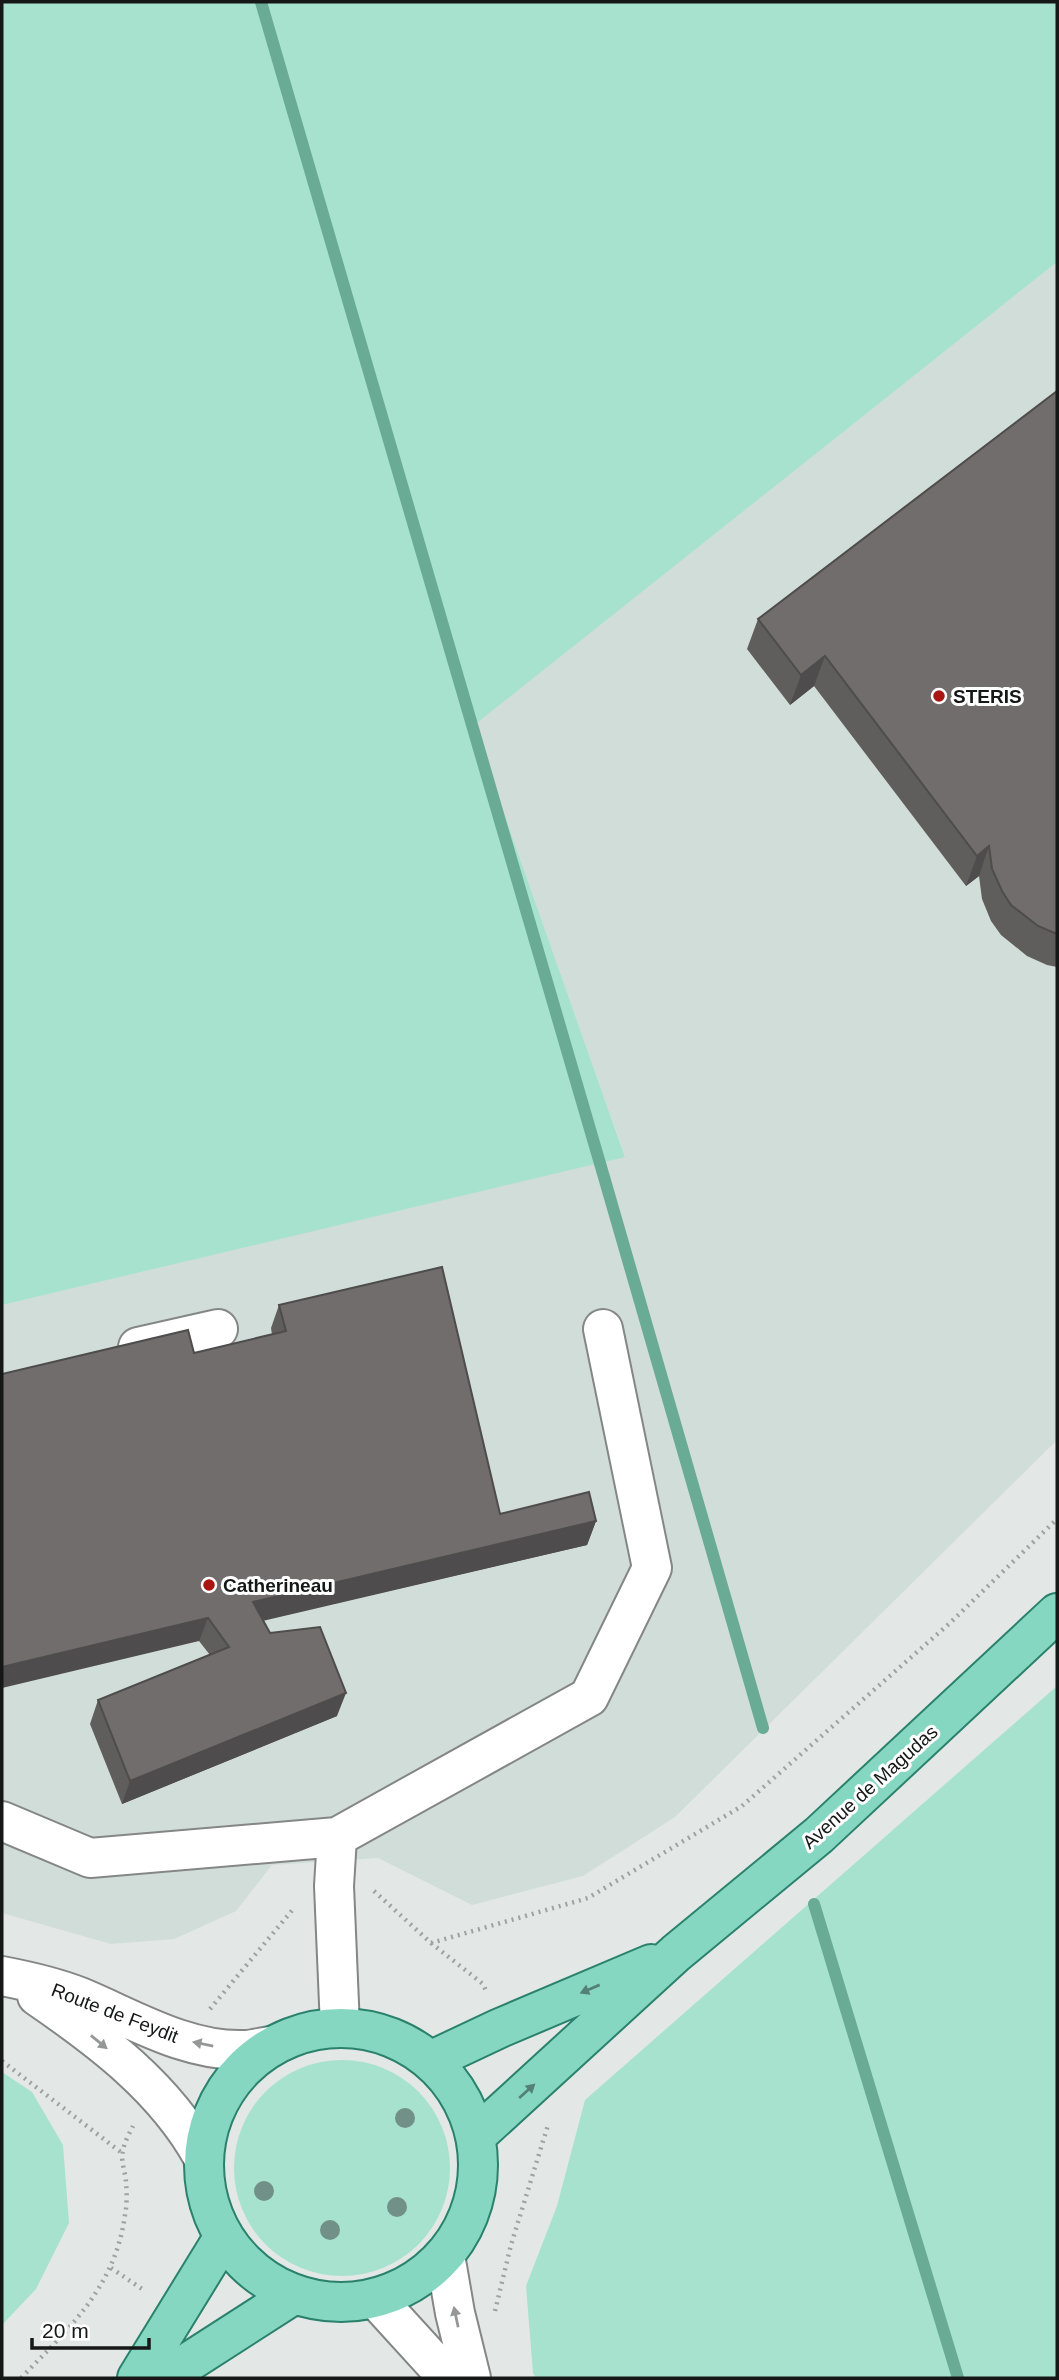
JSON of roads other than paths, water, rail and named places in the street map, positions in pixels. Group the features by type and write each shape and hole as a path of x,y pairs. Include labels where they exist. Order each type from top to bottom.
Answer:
{"main road":[{"name":"Avenue de Magudas","path":"476,2136 676,1953 819,1835 1057,1613"},
{"name":"Avenue de Magudas","path":"432,2060 676,1953"},
{"path":"340,2026 373,2030 404,2042 432,2060 460,2094 476,2136 478,2178 468,2220 445,2255 414,2282 376,2299 334,2304 293,2295 253,2272 223,2238 211,2213 204,2185 203,2157 213,2113 236,2075 270,2046 304,2032 340,2026"},
{"path":"137,2378 223,2238"},
{"path":"164,2378 293,2295"}],"street":[{"path":"110,1353 218,1329"},
{"path":"2,1821 90,1858 337,1837 589,1698 652,1568 603,1329"},
{"path":"337,1837 334,1886 340,2026"},
{"name":"Route de Feydit","path":"2,1976 53,1987 137,2024 183,2040 243,2050 270,2046"},
{"name":"Route de Feydit","path":"2,1976 68,2018 153,2088 180,2121 203,2157"},
{"path":"445,2255 460,2367"},
{"path":"376,2299 460,2367"}],"waterway":[{"path":"261,2 763,1728"},
{"path":"814,1904 958,2378"}],"place":[{"name":"STERIS","path":"939,696"},
{"name":"Catherineau","path":"209,1585"}]}
